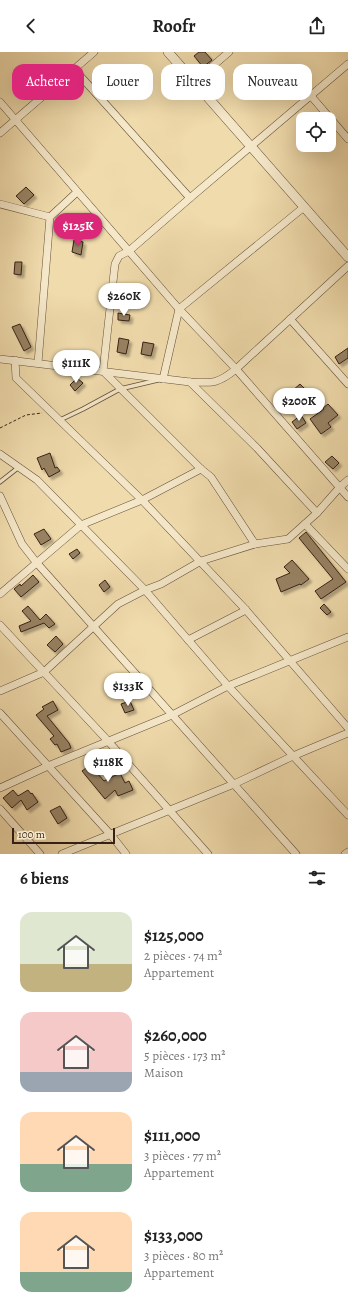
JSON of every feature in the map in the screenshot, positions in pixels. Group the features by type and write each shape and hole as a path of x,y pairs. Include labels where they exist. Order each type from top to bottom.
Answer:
{"street":[{"path":"80,64 94,52"},
{"path":"168,52 178,64"},
{"path":"215,64 229,52"},
{"path":"312,95 348,64"},
{"path":"84,80 190,198"},
{"path":"312,97 348,138"},
{"path":"0,133 37,100"},
{"path":"210,100 348,257"},
{"path":"255,544 211,477 201,469 103,371 115,264 119,256 129,251 306,100"},
{"path":"0,102 179,309 236,369 348,497"},
{"path":"38,363 50,217 77,192"},
{"path":"0,204 50,217"},
{"path":"164,379 179,309 304,207"},
{"path":"0,359 190,382 212,383 226,377 236,369 348,266"},
{"path":"290,319 348,384"},
{"path":"14,360 16,378 142,500 201,561 246,610 348,728"},
{"path":"190,382 257,448 317,513"},
{"path":"0,454 37,480 145,590 228,686 348,815"},
{"path":"0,594 81,525 142,500 201,469"},
{"path":"0,691 44,672 118,604 145,590 161,584 201,561 255,544 288,539 317,513 348,480"},
{"path":"1,498 22,544 36,562 92,627 296,854"},
{"path":"305,524 348,569"},
{"path":"188,640 246,610"},
{"path":"0,625 108,741 208,854"},
{"path":"0,788 48,766 172,715 228,686 348,637"},
{"path":"0,713 111,835 126,854"},
{"path":"62,854 234,784 293,756 348,733"},
{"path":"0,809 40,854"}],"lane":[{"path":"60,420 120,389 164,379"},
{"path":"0,482 19,467"}],"path":[{"path":"0,428 26,415 51,412"}],"building":[{"path":"199,52 205,52 212,60 207,64 201,64 194,56"},
{"path":"26,187 34,195 24,204 16,196"},
{"path":"74,240 83,242 81,255 72,252"},
{"path":"15,262 22,262 21,275 14,274"},
{"path":"118,313 130,315 129,321 118,320"},
{"path":"20,324 31,347 24,351 12,327"},
{"path":"119,338 129,340 126,354 117,352"},
{"path":"143,342 154,344 151,356 141,354"},
{"path":"348,348 348,358 339,364 335,357"},
{"path":"77,378 83,383 75,391 70,385"},
{"path":"300,384 308,392 301,400 292,391"},
{"path":"328,404 338,415 328,423 331,427 321,434 310,419 324,409 323,408"},
{"path":"301,415 306,423 297,429 292,422"},
{"path":"50,453 55,468 57,467 60,471 49,477 44,468 42,470 37,458"},
{"path":"332,456 339,463 333,469 325,462"},
{"path":"44,529 51,539 41,545 34,534"},
{"path":"306,532 346,582 321,599 315,591 333,579 299,538"},
{"path":"77,549 80,553 73,559 69,554"},
{"path":"292,560 309,579 301,585 300,584 281,592 276,579 290,573 284,567"},
{"path":"33,575 39,582 21,597 14,589 20,584 21,586"},
{"path":"105,580 110,587 104,592 99,585"},
{"path":"324,604 331,612 327,615 320,608"},
{"path":"28,606 40,620 46,614 55,624 49,628 44,623 21,632 19,626 31,621 22,611"},
{"path":"56,636 63,644 55,652 47,645"},
{"path":"53,701 58,710 47,716 69,743 71,748 61,752 57,744 55,745 50,739 54,736 36,715 44,709 42,707"},
{"path":"130,701 134,710 125,713 121,704"},
{"path":"90,765 104,781 120,773 125,783 129,781 133,790 118,796 115,790 105,799 82,771"},
{"path":"13,790 18,796 28,790 38,802 27,810 21,800 12,808 3,798"},
{"path":"60,806 67,818 58,824 50,811"}]}
